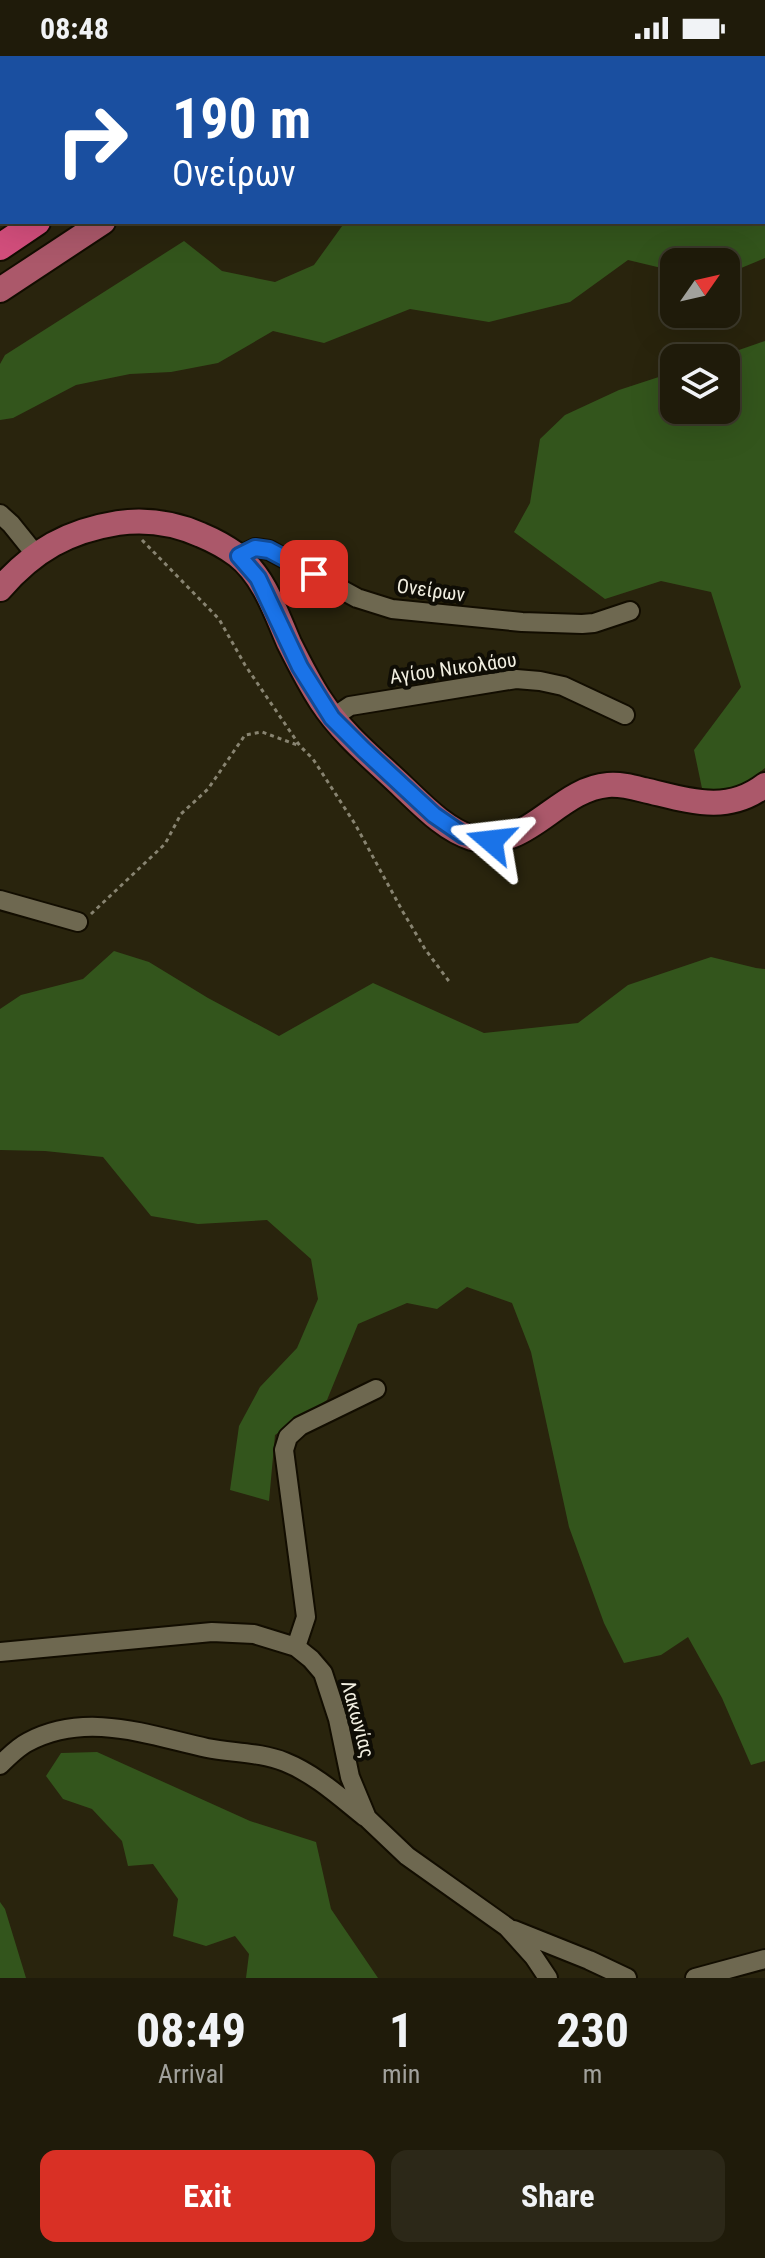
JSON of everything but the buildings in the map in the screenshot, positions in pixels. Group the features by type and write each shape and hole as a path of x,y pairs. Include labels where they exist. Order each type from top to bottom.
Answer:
{"highway":[{"path":"0,247 34,224"}],"main road":[{"path":"0,290 100,224"},
{"path":"0,589 36,555 70,535 93,527 129,521 155,521 176,525 214,541 239,556 258,578 300,667 332,718 434,815 455,831 481,840 499,841 519,833 580,793 604,785 630,786 712,804 743,799 765,785"}],"street":[{"path":"0,514 36,555"},
{"name":"Ονείρων","path":"239,556 255,548 269,550 357,598 392,609 522,622 582,624 606,620 630,611"},
{"name":"Αγίου Νικολάου","path":"332,718 350,706 516,679 563,686 625,715"},
{"path":"0,900 78,922"},
{"path":"296,1647 306,1617 284,1450 288,1437 300,1426 376,1389"},
{"name":"Λακωνίας","path":"0,1652 212,1632 254,1634 296,1647 323,1673 338,1719 350,1777 367,1818 407,1856 507,1927 548,1978"},
{"path":"0,1765 25,1743 47,1734 79,1727 114,1726 282,1761 308,1773 367,1818"},
{"path":"507,1927 627,1978"},
{"path":"695,1978 765,1959"}],"path":[{"path":"129,521 142,541 219,619 245,665 300,746 313,759 355,824 425,949 451,984"},
{"path":"78,922 87,918 165,844 181,814 208,789 245,735 262,732 300,746"}],"green space":[{"path":"344,224 765,224 765,258 740,268 740,248 660,248 660,268 628,260 570,302 489,322 410,309 324,343 273,331 218,363 171,372 130,374 76,385 13,418 0,420 0,364 5,355 184,241 222,271 275,282 314,265"},
{"path":"765,341 765,768 734,792 703,793 694,750 741,687 711,592 661,581 605,599 514,532 530,503 540,439 565,415 619,390 660,377 660,424 740,424 740,350"},
{"path":"114,951 149,962 279,1036 373,983 484,1033 578,1023 628,985 711,957 765,969 765,1761 751,1765 722,1698 688,1637 661,1655 624,1663 604,1623 569,1527 531,1352 512,1303 467,1287 437,1309 407,1303 358,1324 327,1400 275,1435 269,1501 230,1490 239,1426 260,1387 297,1348 318,1299 311,1259 267,1220 198,1224 151,1216 103,1157 0,1150 0,1009 21,995 83,979"},
{"path":"97,1752 250,1821 316,1842 331,1909 378,1978 246,1978 249,1954 235,1936 206,1946 173,1936 178,1899 153,1864 128,1866 122,1841 92,1809 63,1799 46,1776 61,1753"},
{"path":"0,1902 5,1909 26,1978 0,1978"}],"route":[{"path":"314,574 269,550 255,548 239,556 258,578 300,667 332,718 434,815 463,835 491,841"}]}
